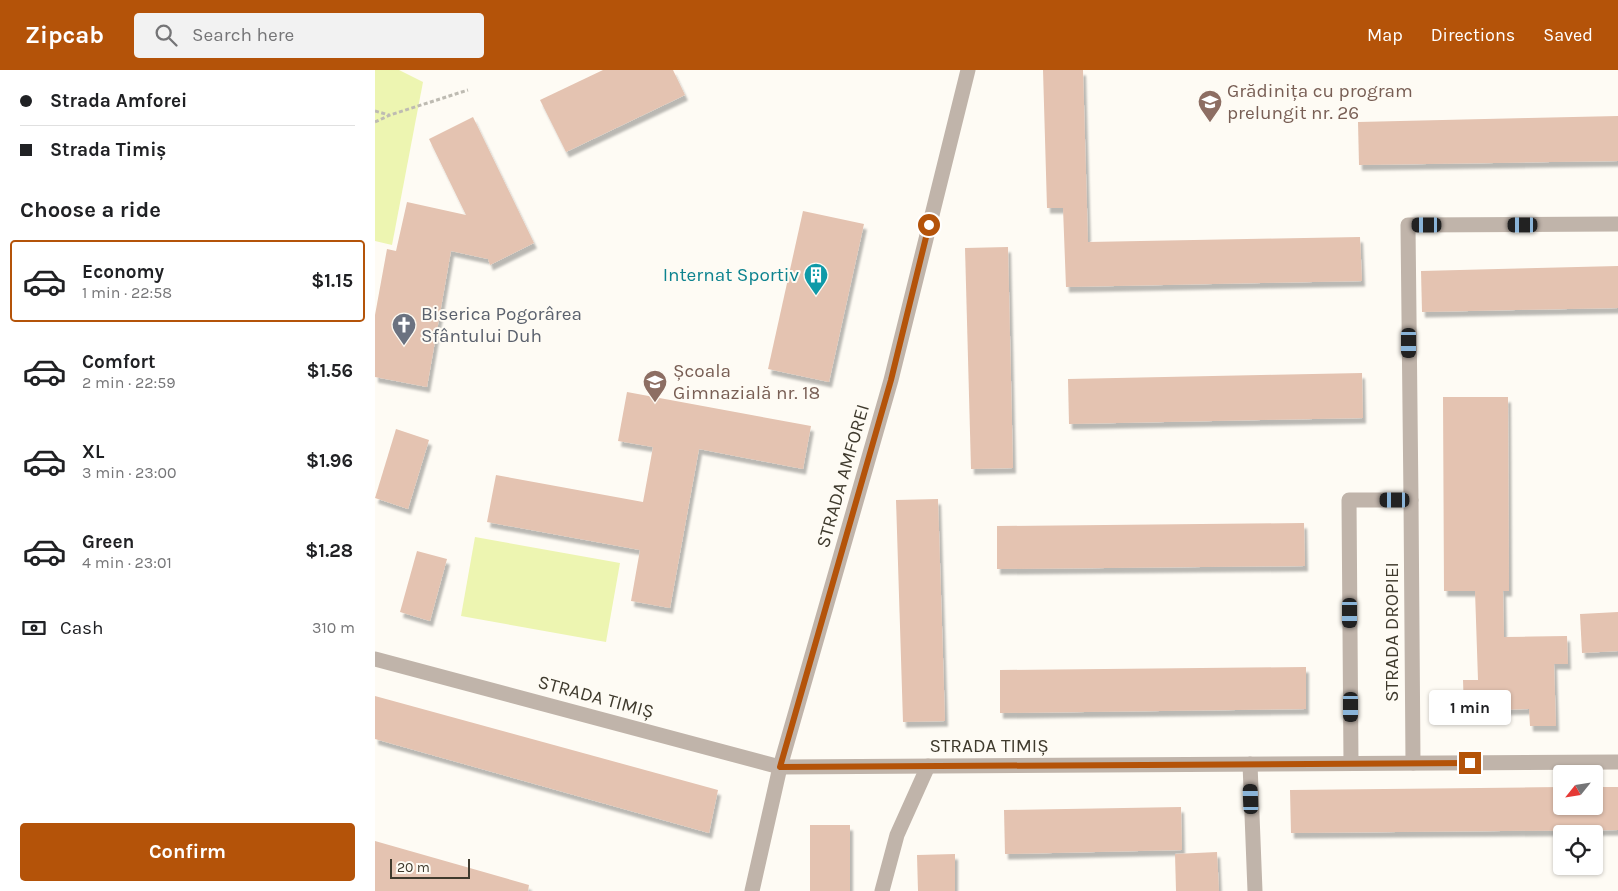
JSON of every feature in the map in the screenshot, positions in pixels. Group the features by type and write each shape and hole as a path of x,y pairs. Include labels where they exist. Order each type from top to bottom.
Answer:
{"street":[{"name":"STRADA AMFOREI","path":"752,891 780,767 891,380 968,70"},
{"name":"STRADA DROPIEI","path":"1413,763 1409,225 1618,224"},
{"path":"1351,763 1349,500 1411,500"},
{"name":"STRADA TIMIȘ","path":"375,659 780,767 1618,762"},
{"path":"1249,764 1255,891"},
{"path":"882,891 897,835 929,766"}],"path":[{"path":"375,122 468,90"},
{"path":"375,111 390,116"}],"green space":[{"path":"375,70 399,70 423,82 392,245 375,241"},
{"path":"475,537 620,563 606,642 461,616"}],"building":[{"path":"603,70 673,70 685,95 566,152 540,100"},
{"path":"1043,70 1083,70 1088,242 1360,237 1362,281 1066,287 1063,208 1047,208"},
{"path":"1618,116 1618,161 1359,165 1358,122"},
{"path":"473,117 534,243 490,265 488,259 451,251 427,387 375,377 375,315 387,249 396,251 407,202 466,215 429,139"},
{"name":"Internat Sportiv","path":"803,211 864,224 829,382 768,369"},
{"path":"1008,247 1013,468 971,469 965,248"},
{"path":"1618,266 1618,308 1422,312 1421,271"},
{"path":"1362,373 1363,418 1069,424 1068,379"},
{"path":"627,392 811,426 803,469 699,449 670,608 631,601 640,550 487,522 496,475 643,502 653,447 618,441"},
{"path":"1443,397 1508,397 1509,591 1503,591 1504,637 1567,636 1568,664 1554,664 1556,726 1530,726 1529,709 1464,711 1463,680 1478,680 1475,591 1444,591"},
{"path":"396,429 429,440 408,509 375,498"},
{"path":"938,499 945,721 903,722 896,500"},
{"path":"1304,523 1305,566 997,569 997,526"},
{"path":"417,551 447,559 430,621 400,612"},
{"path":"1618,612 1618,651 1582,653 1580,614"},
{"path":"1306,667 1306,709 1000,713 1000,670"},
{"path":"375,696 718,790 709,833 375,739"},
{"path":"1553,787 1553,815 1603,815 1603,787 1618,787 1618,830 1603,830 1603,825 1553,825 1553,831 1291,833 1290,790"},
{"path":"1181,807 1182,850 1005,854 1004,810"},
{"path":"810,825 850,825 850,891 810,891"},
{"path":"375,841 529,885 528,891 375,891"},
{"path":"1217,852 1219,891 1176,891 1175,854"},
{"path":"955,854 955,891 918,891 917,855"}],"place":[{"name":"Grădinița cu program prelungit nr. 26","path":"1210,123"},
{"name":"Internat Sportiv","path":"816,296"},
{"name":"Biserica Pogorârea Sfântului Duh","path":"404,346"},
{"name":"Școala Gimnazială nr. 18","path":"655,403"}],"route":[{"path":"929,225 891,380 780,767 1470,763"}]}
